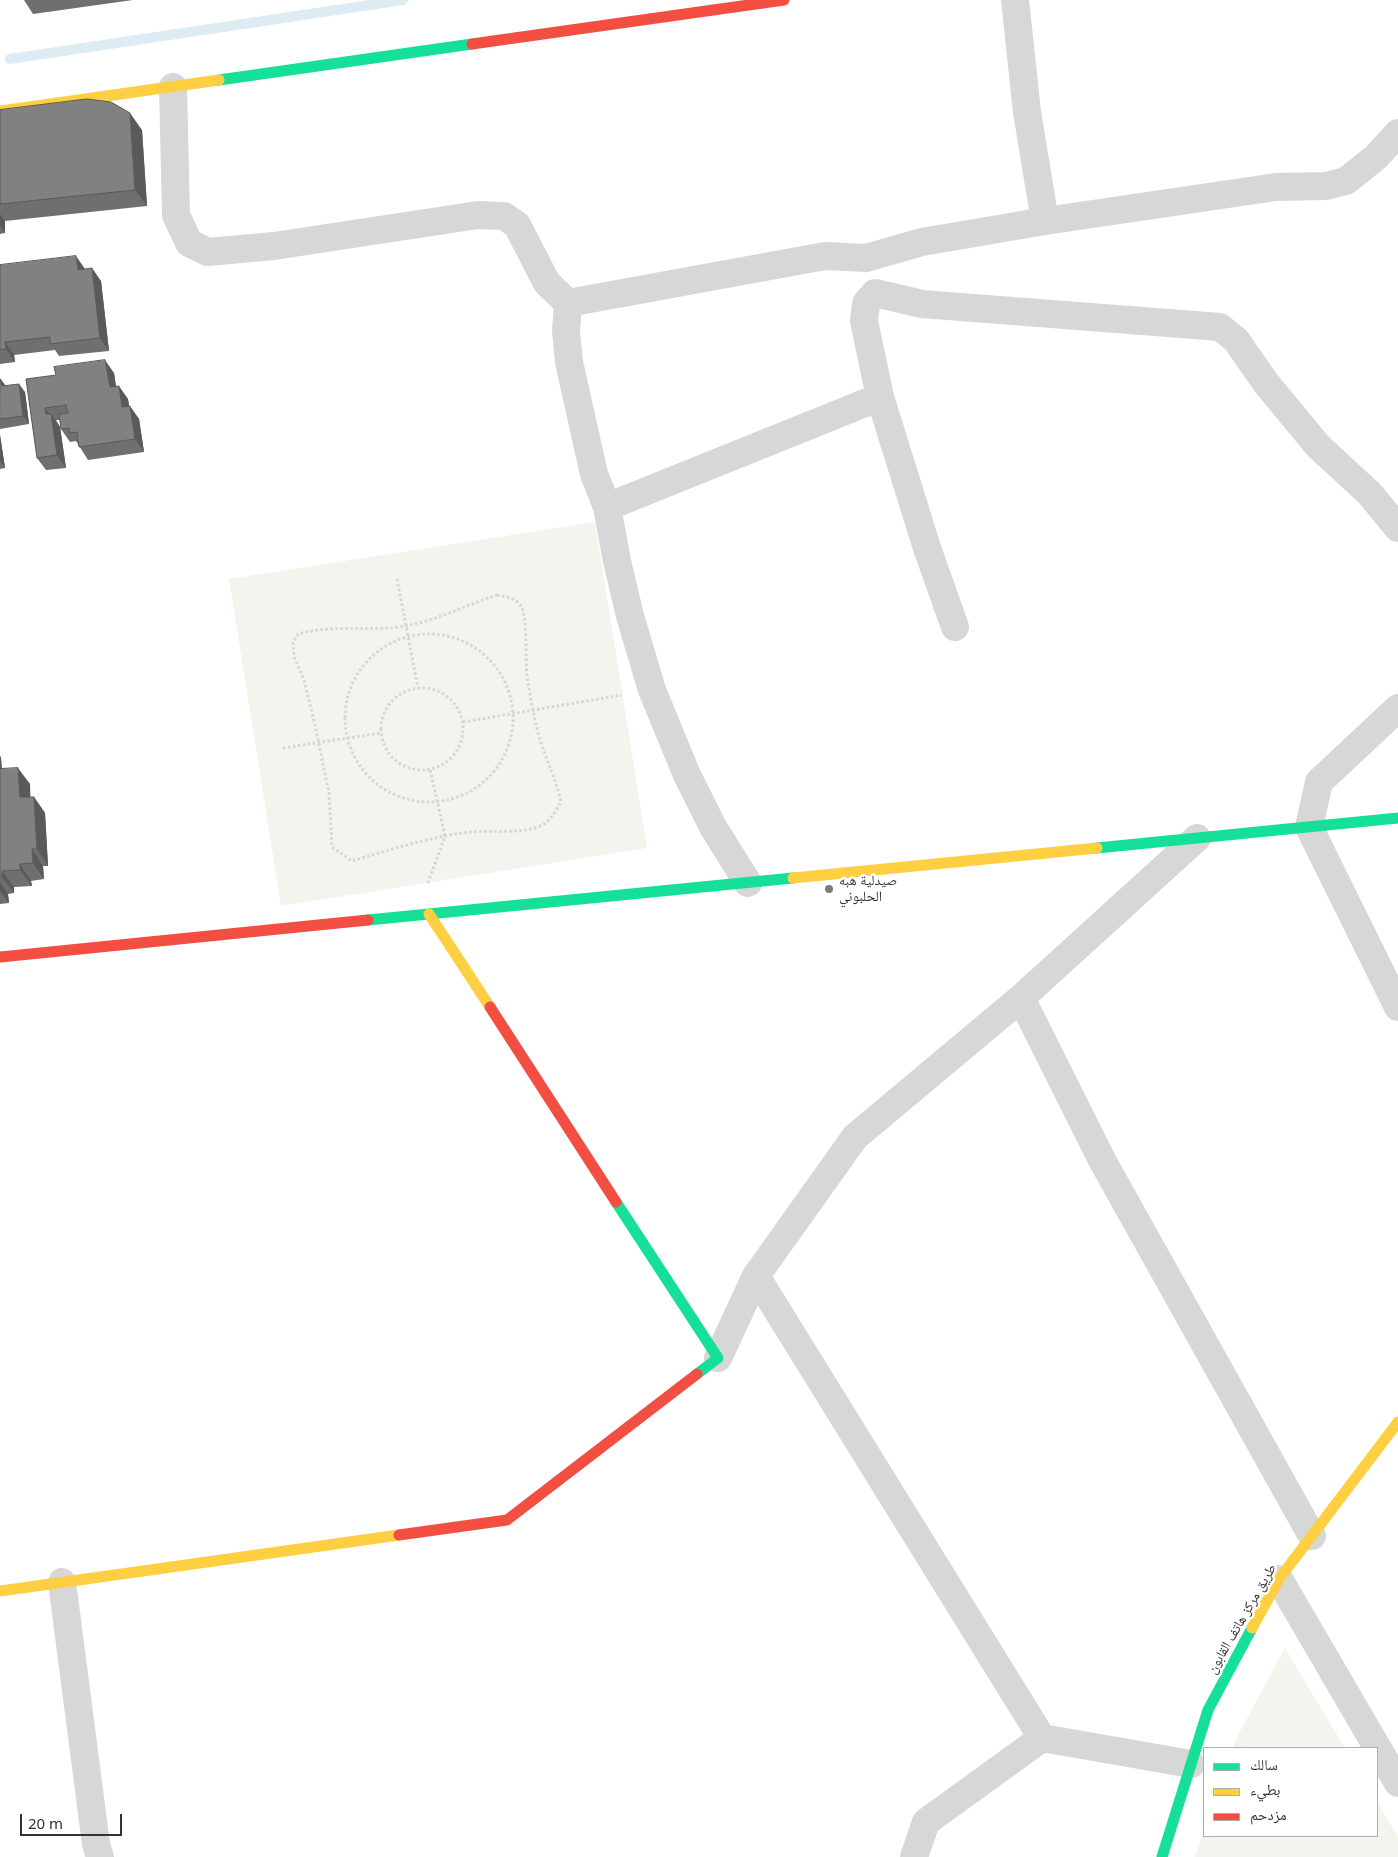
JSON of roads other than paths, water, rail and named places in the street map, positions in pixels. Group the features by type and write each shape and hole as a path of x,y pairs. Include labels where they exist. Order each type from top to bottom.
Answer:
{"main road":[{"path":"0,111 784,0"},
{"path":"0,957 1398,818"},
{"path":"0,1591 507,1520 718,1358 429,914"},
{"name":"طريق مركز هاتف القابون","path":"1162,1857 1208,1710 1279,1579 1398,1422"}],"street":[{"path":"1015,0 1027,112 1045,221"},
{"path":"173,86 176,216 189,243 208,252 274,246 478,215 504,216 517,225 547,283 568,303"},
{"path":"568,303 825,256 866,258 922,242 1045,221 1276,187 1326,186 1346,181 1376,157 1398,133"},
{"path":"866,258 875,293"},
{"path":"875,293 866,303 864,321 880,397 927,548 955,627"},
{"path":"875,293 922,304 1220,327 1236,340 1266,383 1318,446 1370,494 1398,528"},
{"path":"568,303 566,331 569,362 594,474 607,507 630,616 652,690 687,774 708,818 748,883"},
{"path":"607,507 880,397"},
{"path":"1398,708 1319,782 1309,827 1398,1008"},
{"path":"718,1358 756,1276 855,1137 1021,998 1197,838"},
{"path":"1021,998 1102,1160 1312,1536"},
{"path":"756,1276 1042,1738"},
{"path":"1279,1579 1377,1747"},
{"path":"62,1582 96,1844 100,1857"},
{"path":"914,1857 926,1822 1042,1738 1191,1764"},
{"path":"1378,1749 1398,1783"}],"waterway":[{"path":"10,59 403,0"}],"place":[{"name":"صيدلية هبه الحلبوني","path":"829,889"}]}
